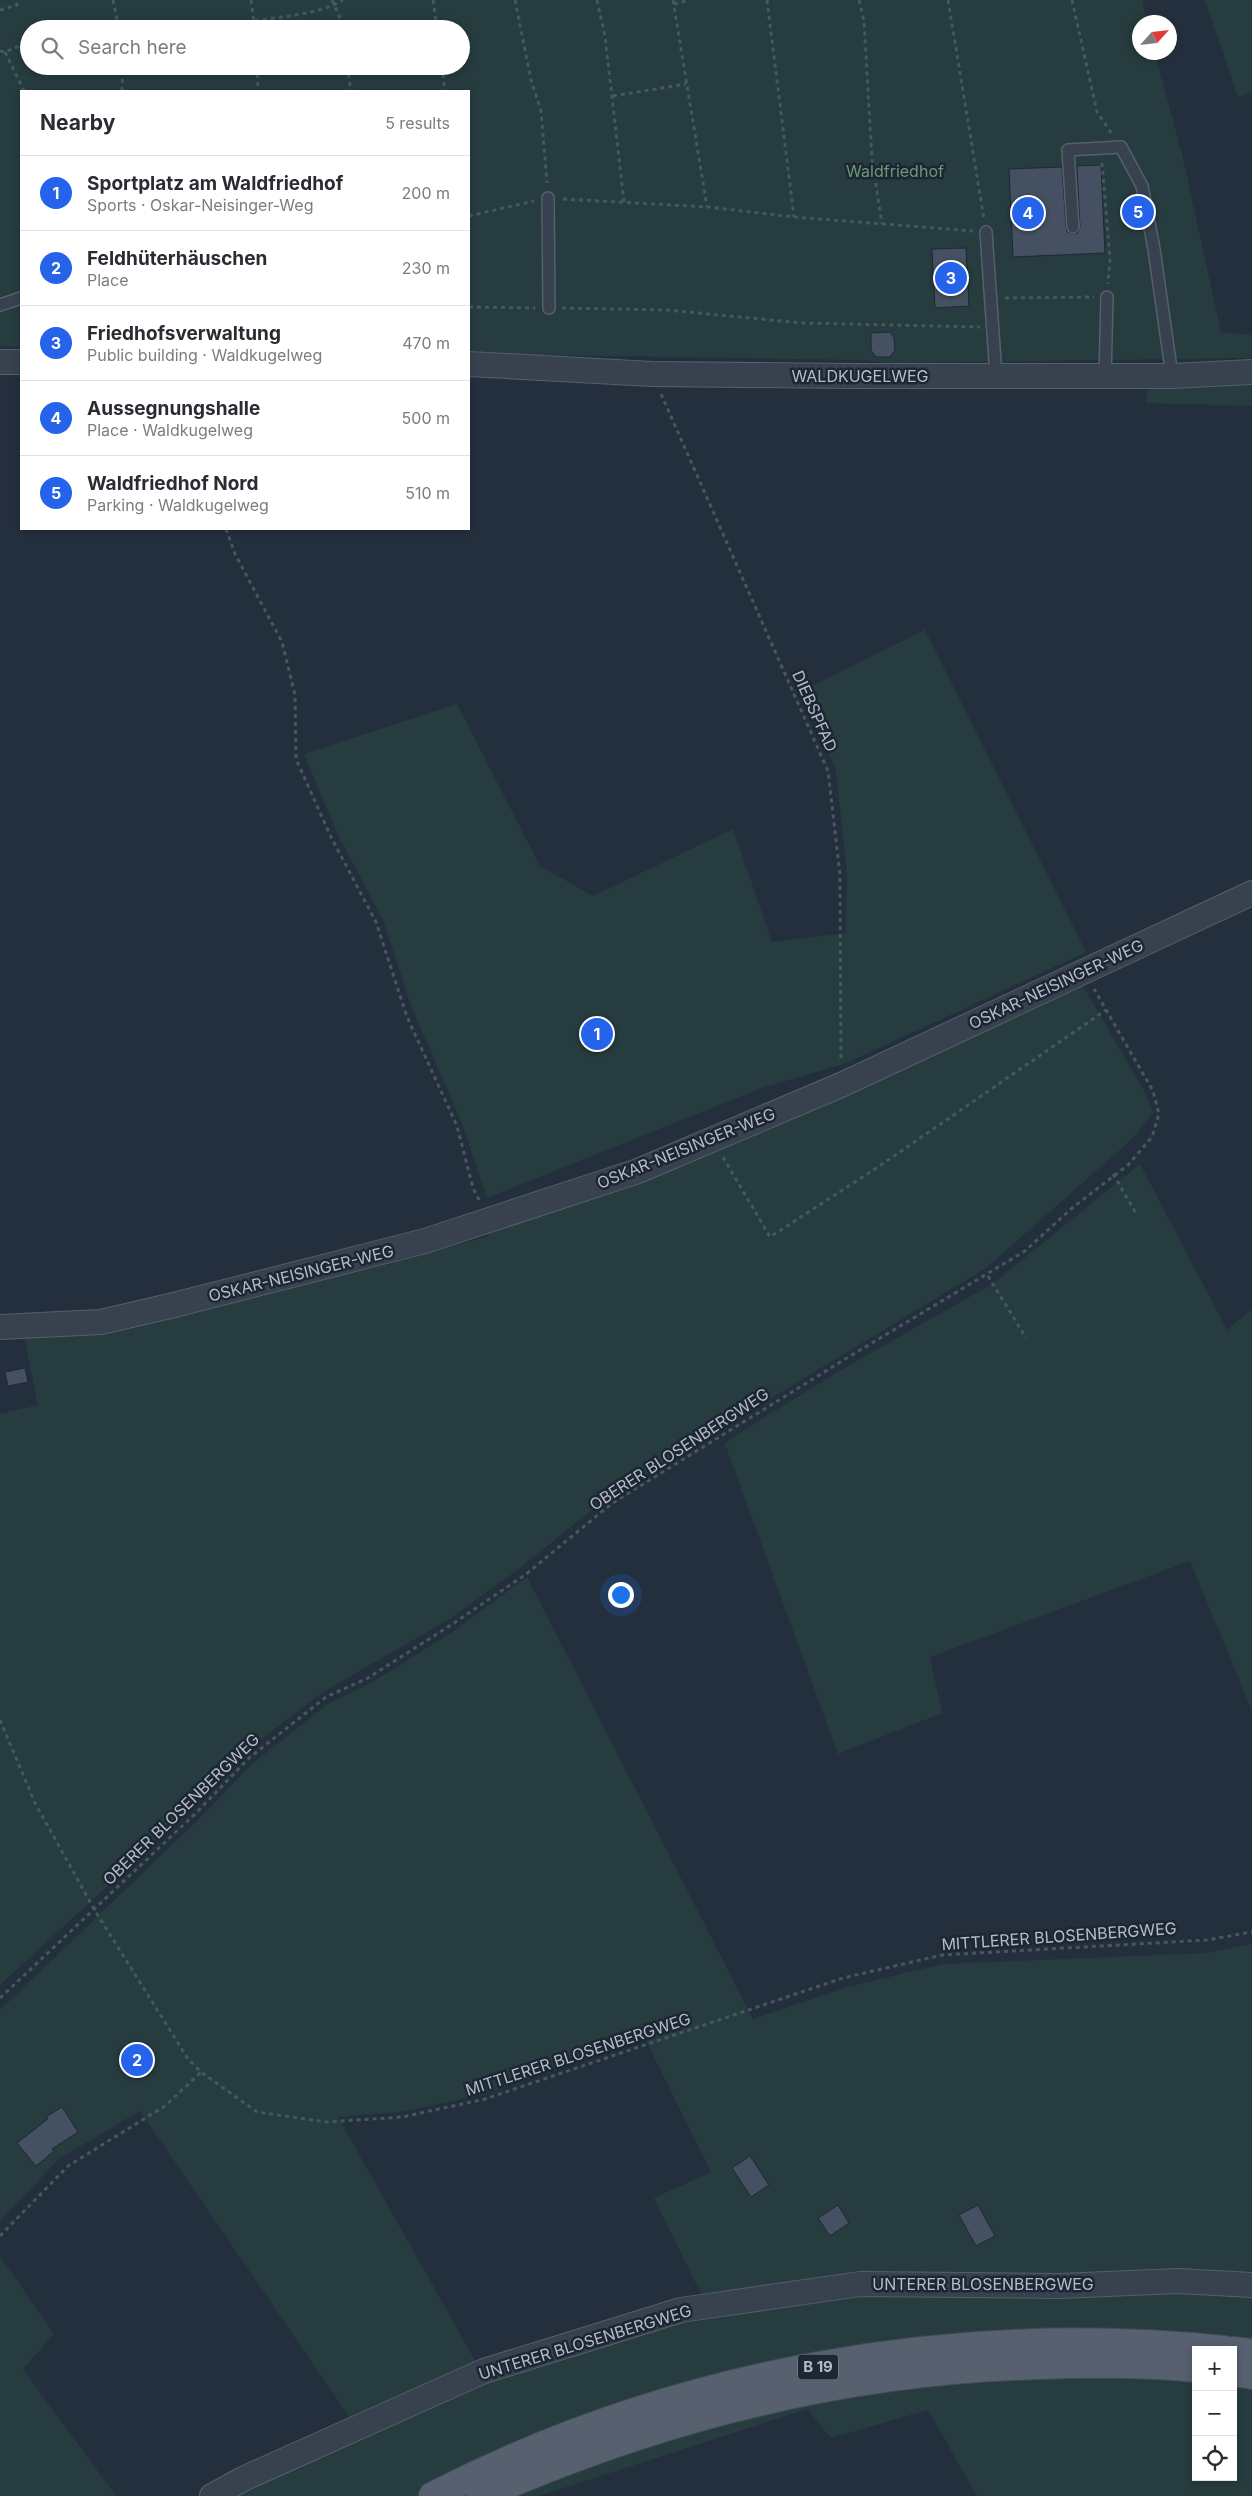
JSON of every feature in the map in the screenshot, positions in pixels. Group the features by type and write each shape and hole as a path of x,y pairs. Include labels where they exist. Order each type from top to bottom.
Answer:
{"main road":[{"name":"B 19","path":"433,2496 512,2458 642,2410 726,2386 858,2359 960,2348 1072,2342 1192,2347"},
{"path":"1237,2351 1252,2353"},
{"name":"B 19","path":"481,2496 583,2453 649,2431 790,2393 864,2380 1002,2366 1117,2363 1192,2368"},
{"path":"1237,2373 1252,2375"}],"street":[{"path":"0,362 20,362"},
{"name":"WALDKUGELWEG","path":"470,364 652,374 1172,376 1252,372"},
{"name":"OSKAR-NEISINGER-WEG","path":"0,1327 101,1322 425,1241 638,1171 841,1085 1252,893"},
{"name":"UNTERER BLOSENBERGWEG","path":"212,2496 245,2478 484,2371 681,2310 860,2284 1060,2286 1178,2281 1252,2285"}],"lane":[{"path":"1073,227 1068,150 1121,147 1142,186 1154,248 1172,376"},
{"path":"548,198 549,308"},
{"path":"986,232 996,376"},
{"path":"1105,376 1107,297"},
{"path":"0,305 20,298"}],"path":[{"path":"0,10 17,5 15,0"},
{"path":"112,0 118,20"},
{"path":"251,0 255,20 333,6 343,0"},
{"path":"332,0 333,6 341,20"},
{"path":"434,0 436,20"},
{"path":"515,0 531,80 542,111 548,198"},
{"path":"597,0 605,36 624,202"},
{"path":"690,0 674,2 686,84 708,207"},
{"path":"767,0 794,216"},
{"path":"859,0 864,21 872,159 882,224"},
{"path":"470,216 548,198 708,207 986,232 948,0"},
{"path":"1072,0 1097,112 1121,147"},
{"path":"0,51 5,52 20,46"},
{"path":"5,52 24,90"},
{"path":"122,90 123,75"},
{"path":"257,75 258,90"},
{"path":"348,75 351,90"},
{"path":"443,75 445,90"},
{"path":"613,96 686,84"},
{"path":"992,298 1107,297 1110,259 1103,165 1097,148"},
{"path":"470,307 668,310 802,323 993,327"},
{"name":"DIEBSPFAD","path":"652,374 828,771 840,875 841,1085"},
{"path":"226,530 235,554 282,642 295,695 296,759 331,837 376,922 406,1017 457,1126 473,1188 488,1220"},
{"name":"OBERER BLOSENBERGWEG","path":"0,1998 196,1813 249,1758 326,1697 368,1678 452,1625 525,1575 611,1504 842,1361 988,1276 1025,1251 1113,1174 1128,1165 1152,1137 1159,1114 1153,1091 1083,971"},
{"path":"713,1139 770,1238 878,1168 1106,1010"},
{"path":"1113,1174 1137,1215"},
{"path":"988,1276 1026,1338"},
{"name":"MITTLERER BLOSENBERGWEG","path":"0,1720 35,1803 94,1909 188,2059 201,2072 257,2112 327,2122 402,2116 485,2099 843,1978 942,1955 1207,1940 1252,1932"},
{"path":"0,2236 68,2166 164,2106 201,2072"}],"green space":[{"name":"Waldfriedhof","path":"0,0 1142,0 1145,15 1132,15 1132,60 1157,60 1183,158 1221,332 1252,335 1252,358 895,363 860,360 470,354 470,90 20,90 20,347 0,346"},
{"path":"1205,0 1252,0 1252,92 1238,97"},
{"path":"1252,380 1252,406 1146,403 1149,383"},
{"path":"925,630 1086,952 847,1063 759,1089 487,1198 463,1126 412,1008 383,920 338,835 304,754 457,704 540,866 593,896 733,829 772,942 846,933 847,875 836,770 802,691"},
{"path":"1081,983 1145,1092 1153,1113 1130,1141 986,1268 605,1499 520,1568 448,1620 323,1692 246,1751 193,1807 0,1985 0,1414 38,1405 24,1335 156,1321 389,1264 489,1236 483,1228"},
{"path":"1140,1164 1227,1330 1252,1309 1252,1711 1190,1561 930,1657 942,1713 838,1754 725,1444 747,1428 848,1366 994,1283"},
{"path":"527,1577 753,2019 848,1987 943,1964 1207,1953 1252,1944 1252,2275 1007,2273 858,2277 701,2294 654,2198 711,2172 645,2039 481,2095 400,2112 338,2117 477,2364 350,2418 140,2111 60,2158 0,2221 0,2010 200,1818 252,1764 329,1703 371,1683 454,1631"},
{"path":"0,2256 54,2334 23,2369 116,2496 0,2496"},
{"path":"870,2286 1252,2288 1252,2496 977,2496 928,2410 831,2438 807,2409 539,2496 233,2496 493,2375 693,2312"}],"building":[{"path":"1101,165 1105,253 1013,257 1009,169 1062,167 1066,227 1067,232 1073,234 1078,233 1080,227 1077,166"},
{"path":"966,248 969,306 935,308 932,249"},
{"path":"890,332 894,338 895,350 890,357 876,357 871,350 871,333"},
{"path":"25,1368 28,1382 8,1386 5,1372"},
{"path":"140,2044 153,2066 134,2077 122,2055"},
{"path":"62,2107 78,2132 52,2149 54,2151 36,2166 17,2143 48,2119 46,2117"},
{"path":"750,2156 769,2185 751,2197 732,2168"},
{"path":"838,2205 849,2223 830,2236 818,2218"},
{"path":"978,2205 995,2236 976,2246 959,2215"}],"place":[{"name":"Waldfriedhof Nord","path":"1138,212"},
{"name":"Aussegnungshalle","path":"1028,213"},
{"name":"Friedhofsverwaltung","path":"951,278"},
{"name":"Sportplatz am Waldfriedhof","path":"597,1034"},
{"name":"Feldhüterhäuschen","path":"137,2060"}]}
